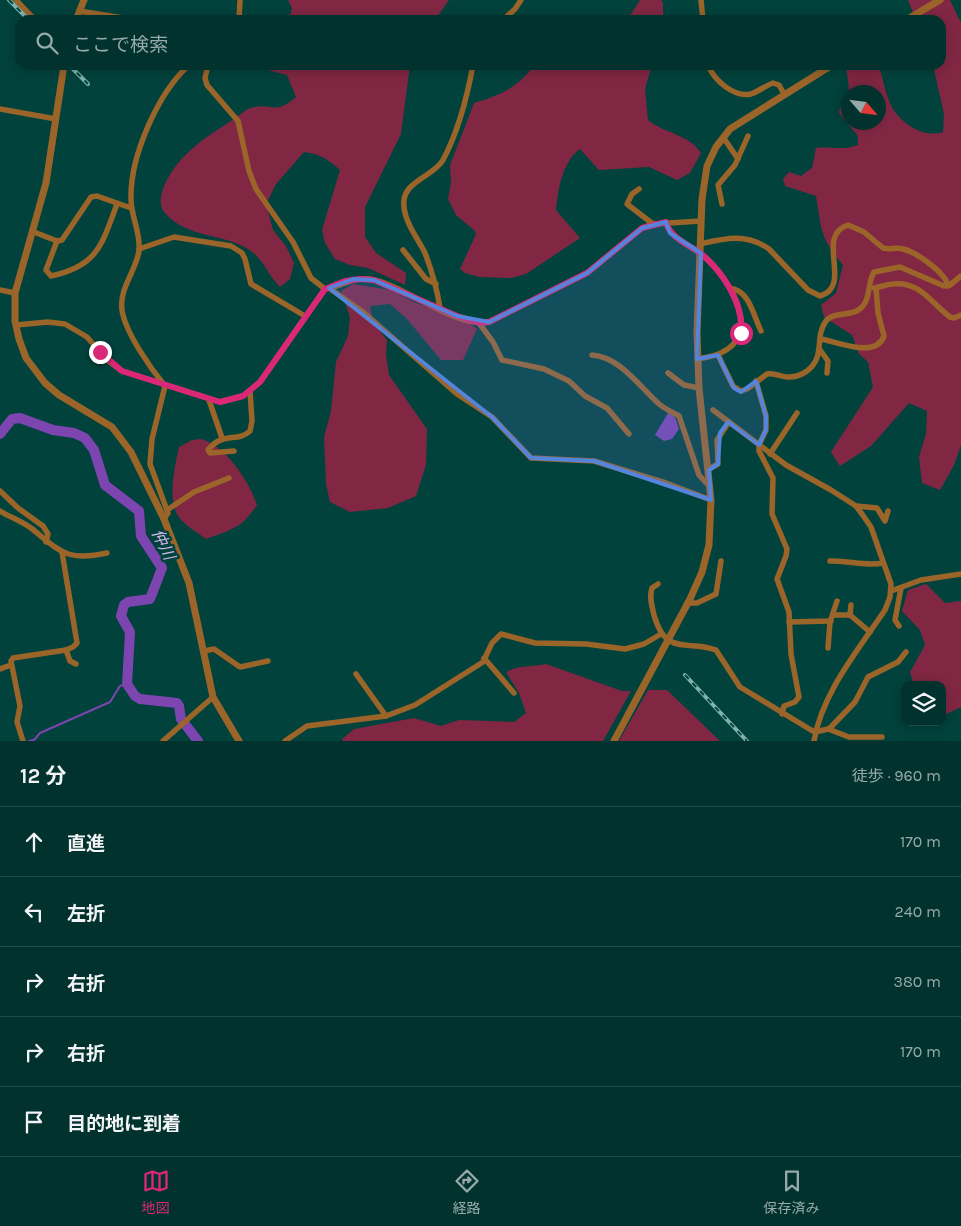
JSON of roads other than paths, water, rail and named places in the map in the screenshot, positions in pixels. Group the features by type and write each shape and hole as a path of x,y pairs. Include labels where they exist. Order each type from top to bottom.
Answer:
{"street":[{"path":"16,0 30,15"},
{"path":"78,15 84,0"},
{"path":"239,15 240,0"},
{"path":"508,15 521,0"},
{"path":"701,0 702,15"},
{"path":"914,15 940,0"},
{"path":"79,11 104,15"},
{"path":"63,70 46,183 34,232 15,293 16,325 26,358 45,384 59,395 112,428 125,442 164,519 189,583 214,697 239,741"},
{"path":"165,386 154,373 133,335 122,310 124,290 139,249 139,240 131,208 131,189 141,146 166,94 185,70"},
{"path":"207,70 206,82 209,89 238,121 247,163 256,188 293,242 311,278 363,312 457,394 492,417 532,458 594,461 666,483 711,500"},
{"path":"440,308 436,284 405,213 404,200 410,188 436,170 443,160 465,109 472,70"},
{"path":"712,70 724,85 737,94 748,94 773,83 779,85 784,94"},
{"path":"614,741 688,603 706,560 711,538 709,469 697,358 700,220 707,166 730,129 824,70"},
{"path":"0,109 56,119"},
{"path":"722,204 718,186 738,159 748,136"},
{"path":"723,138 738,159"},
{"path":"639,189 632,194 627,204 653,224"},
{"path":"34,232 56,241 62,240 91,197 96,196 131,208"},
{"path":"56,241 46,270 51,276 74,268 96,253 117,204"},
{"path":"16,325 48,322 65,324 87,337 107,360 122,371 220,402 230,400 250,391 260,382 305,316 327,289 353,279 369,279 479,323 494,321 587,273 634,233 653,224 700,220"},
{"path":"666,222 671,233 700,253 714,267 730,288 740,318 741,333 735,344 718,355 697,358"},
{"path":"700,244 739,237 761,244 769,249 808,290 820,296 827,293 834,280 833,245 835,235 841,228 850,226 864,232 883,248 899,248 910,251 941,272 946,278 948,286"},
{"path":"139,249 174,237 231,246 242,253 252,284 305,316"},
{"path":"403,250 426,279 436,284"},
{"path":"718,355 736,389 744,391 756,381 771,373 789,378 801,374 814,366 820,350 824,323 828,319 861,309 872,288 874,272 898,267 934,283 948,286 961,276"},
{"path":"872,288 893,284 910,285 923,292 950,317 954,318 961,315"},
{"path":"730,288 739,290 747,298 761,332"},
{"path":"821,338 866,349 880,344 884,336 872,288"},
{"path":"0,290 15,293"},
{"path":"479,323 493,342 502,360 544,369 569,381 585,396 607,408 629,434"},
{"path":"820,350 830,364 827,373"},
{"path":"592,355 608,359 619,366 660,405 679,416 699,476 710,487"},
{"path":"668,374 684,386 699,388"},
{"path":"756,381 766,416 766,430 758,445 759,451 773,478 772,514 787,549 777,579 786,601 791,654 799,696 795,702 784,706 782,714"},
{"path":"164,519 168,515 167,510 150,464 152,439 165,386"},
{"path":"234,451 210,453 209,448 222,438 246,434 250,431 252,420 250,391"},
{"path":"209,400 222,438"},
{"path":"713,410 786,465 856,506 871,527 891,584 888,605 834,687 815,732 814,741"},
{"path":"770,454 797,413"},
{"path":"709,469 718,464 717,440 729,422"},
{"path":"167,510 194,492 229,478"},
{"path":"0,491 18,508 42,526 48,534 46,542"},
{"path":"856,506 878,508 885,521 888,511"},
{"path":"0,511 32,529 46,542 62,552 82,556 107,554"},
{"path":"23,741 17,722 20,706 11,664 13,658 66,650 76,646 77,639 68,600 62,552"},
{"path":"830,561 842,560 874,565 883,563"},
{"path":"688,603 697,603 716,594 720,561"},
{"path":"891,591 921,580 961,574"},
{"path":"658,584 652,588 650,598 661,634 668,639 686,647 716,650 740,687 782,714 815,732 829,729 849,737 882,737"},
{"path":"899,626 895,620 901,588"},
{"path":"828,648 832,618 837,601"},
{"path":"850,615 852,605"},
{"path":"789,622 850,615 870,632"},
{"path":"285,741 299,730 318,724 386,716 426,700 481,663 492,643 502,634 535,643 586,644 625,648 644,644 661,634"},
{"path":"204,651 214,649 240,666 268,661"},
{"path":"66,650 70,661 76,664"},
{"path":"829,729 855,702 868,676 898,662 906,652"},
{"path":"484,658 514,693"},
{"path":"0,669 11,664"},
{"path":"356,674 386,716"},
{"path":"163,741 214,697"}],"waterway":[{"name":"仲川","path":"0,434 12,419 20,418 53,430 74,433 85,438 94,450 105,485 139,511 141,536 162,568 150,599 128,602 124,605 121,616 130,632 127,684 135,696 140,699 177,703 181,719 198,741"},
{"path":"29,741 34,740 40,733 110,702 120,686 127,684"}],"railway":[{"path":"9,0 24,15"},
{"path":"74,70 88,84"},
{"path":"685,675 747,741"}]}
